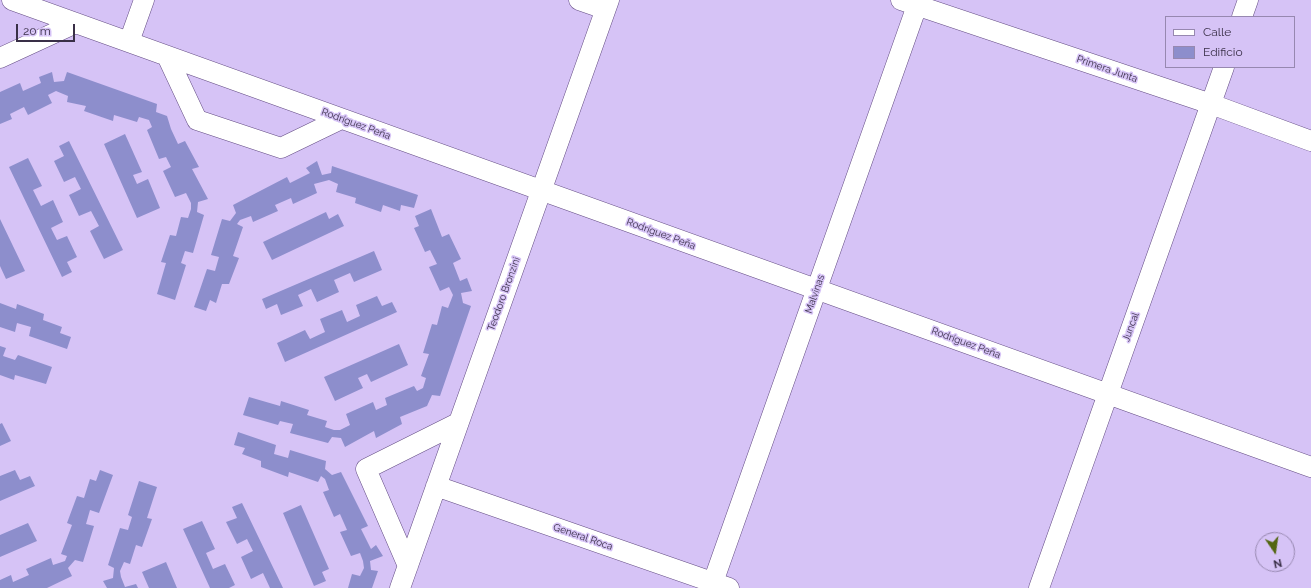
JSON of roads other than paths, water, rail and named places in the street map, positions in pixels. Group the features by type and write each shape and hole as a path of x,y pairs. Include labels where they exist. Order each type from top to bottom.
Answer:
{"street":[{"name":"Rodríguez Peña","path":"12,0 1311,467"},
{"path":"129,42 144,0"},
{"path":"579,0 607,5"},
{"path":"1242,16 1248,0"},
{"name":"Primera Junta","path":"912,2 1211,104 1311,141"},
{"name":"Malvinas","path":"718,586 912,2"},
{"name":"Teodoro Bronzini","path":"400,588 607,5"},
{"path":"0,58 76,23"},
{"path":"167,56 197,120 281,148 341,119"},
{"name":"Juncal","path":"1039,588 1224,68"},
{"path":"408,566 366,469 458,422"},
{"name":"General Roca","path":"436,486 718,586"}]}
